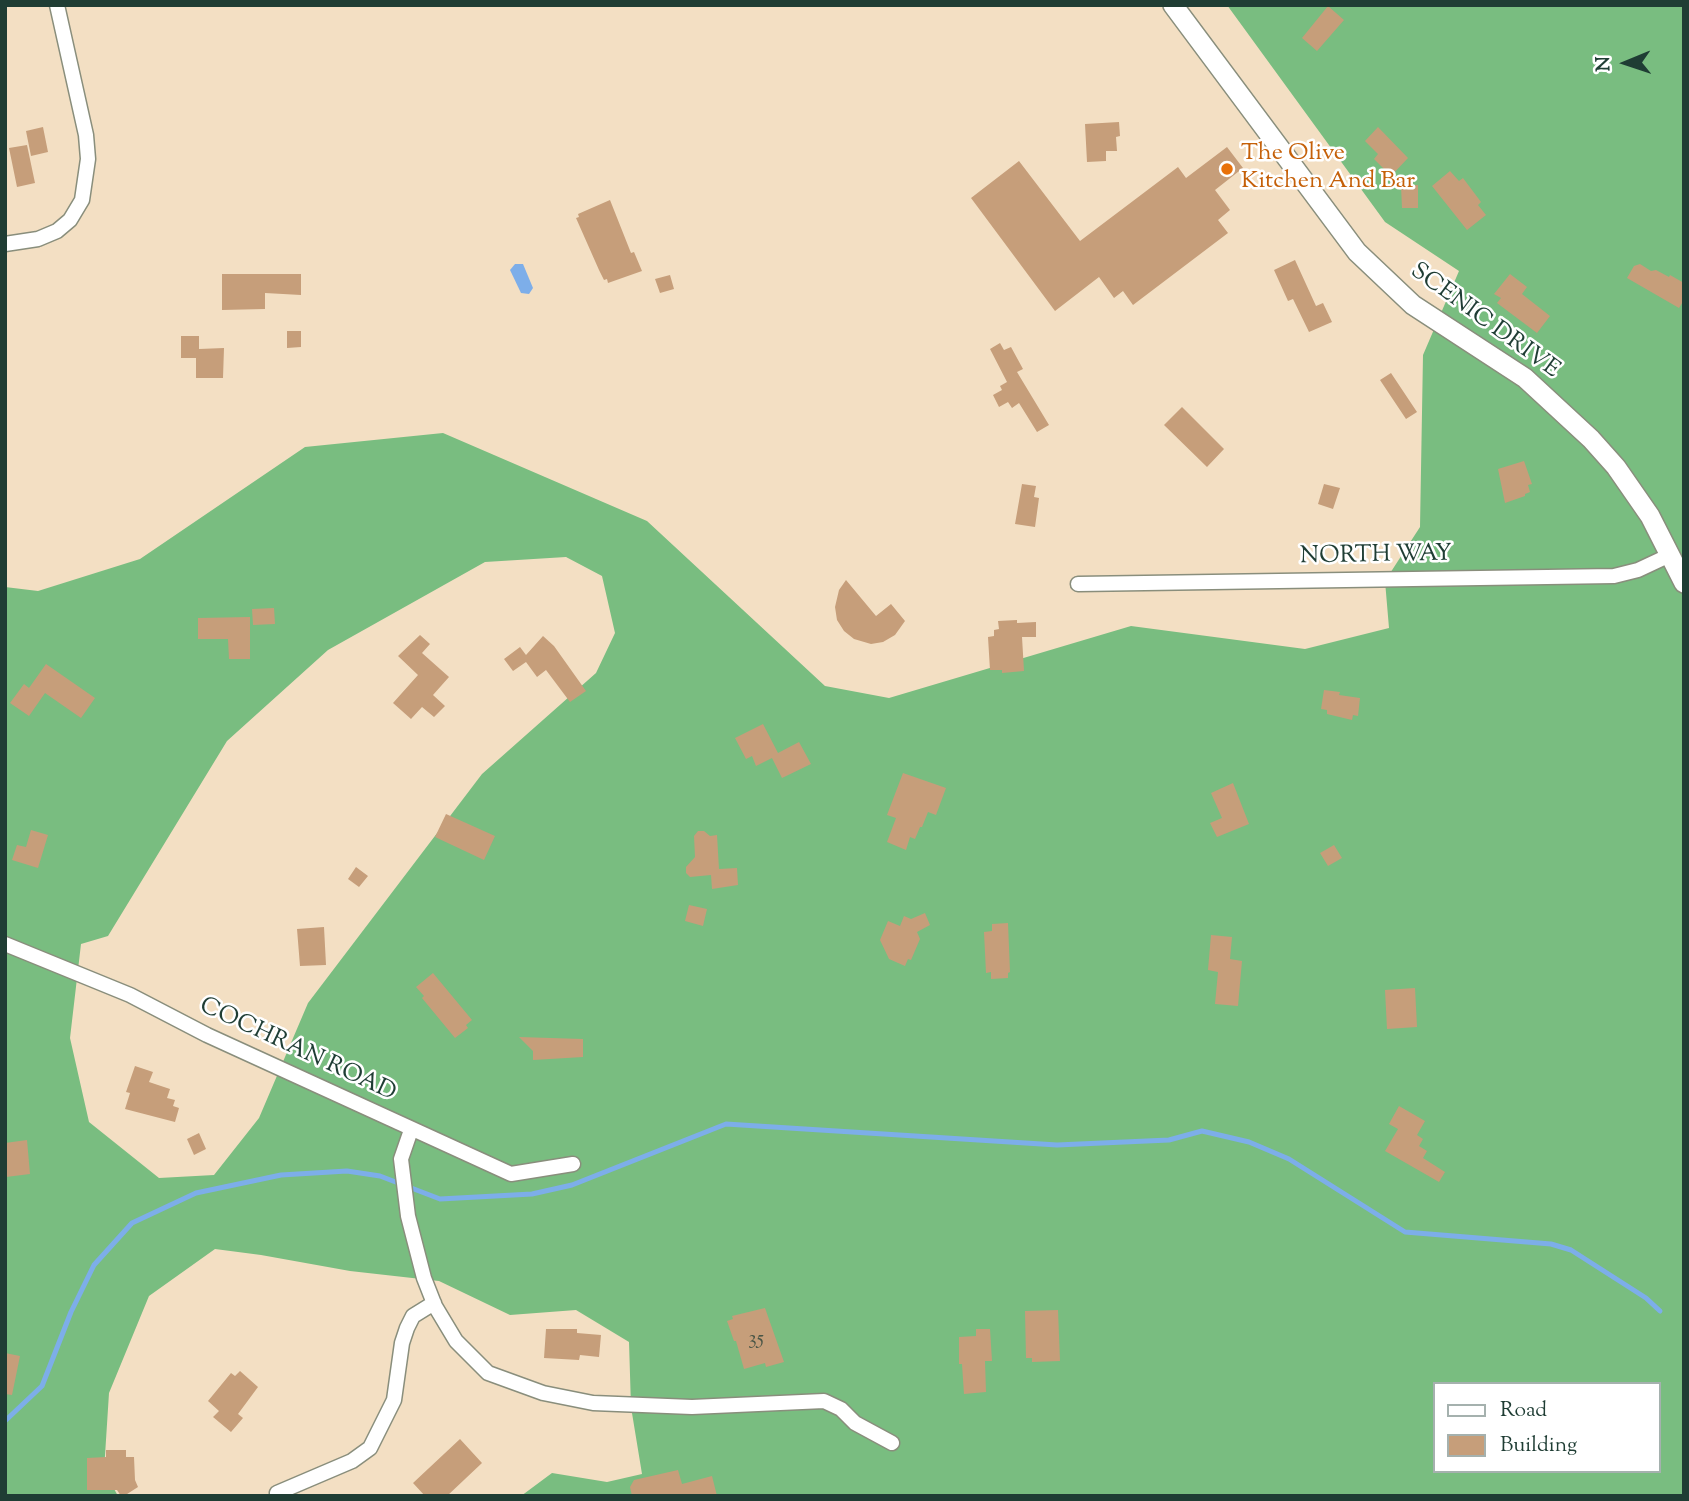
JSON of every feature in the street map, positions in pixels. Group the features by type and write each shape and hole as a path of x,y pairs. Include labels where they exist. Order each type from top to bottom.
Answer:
{"street":[{"path":"5,244 38,239 57,231 70,220 82,200 88,159 86,135 57,5"},
{"name":"SCENIC DRIVE","path":"1173,5 1357,252 1413,305 1525,378 1566,414 1616,467 1650,516 1684,583"},
{"name":"NORTH WAY","path":"1078,584 1614,576 1638,570 1670,555"},
{"name":"COCHRAN ROAD","path":"5,944 130,995 206,1035 511,1174 573,1164"},
{"path":"411,1130 401,1159 408,1216 424,1278 433,1303 457,1341 488,1373 543,1392 593,1403 692,1407 824,1401 841,1409 855,1423 892,1443"},
{"path":"277,1493 352,1461 370,1448 394,1400 402,1343 407,1328 413,1316 433,1303"}],"green space":[{"path":"1227,5 1684,5 1684,1496 521,1496 552,1473 607,1482 642,1474 631,1407 629,1342 576,1310 510,1315 439,1281 350,1271 215,1249 149,1296 109,1393 104,1471 118,1496 5,1496 5,587 38,591 140,559 305,447 443,433 647,521 825,686 889,698 1131,626 1305,649 1389,628 1385,581 1420,527 1423,355 1459,271 1385,222","holes":["566,557 602,576 615,633 596,673 482,774 308,1003 259,1118 214,1175 159,1178 89,1122 70,1038 81,944 108,936 227,741 328,650 485,562"]}],"water":[{"path":"515,264 523,264 533,288 529,294 521,293 510,270"}],"building":[{"path":"1328,6 1344,20 1317,51 1302,38"},
{"path":"1119,122 1117,151 1106,151 1106,161 1087,162 1085,124"},
{"path":"43,127 48,152 31,156 26,131"},
{"path":"1378,127 1408,158 1391,176 1374,159 1378,154 1365,141"},
{"path":"27,145 35,183 17,187 9,148"},
{"path":"1227,147 1243,168 1215,190 1230,210 1218,220 1228,233 1133,305 1123,291 1114,298 1099,277 1055,311 971,198 1019,161 1080,241 1178,167 1186,178"},
{"path":"1450,171 1459,181 1463,178 1481,202 1478,205 1486,215 1467,230 1432,186"},
{"path":"1418,185 1418,208 1402,208 1401,186"},
{"path":"610,200 631,253 634,252 642,271 608,283 599,270 576,218 579,217 578,214"},
{"path":"1295,260 1316,306 1323,303 1332,322 1309,332 1293,299 1288,301 1274,270"},
{"path":"1640,264 1684,283 1684,300 1679,308 1627,278 1634,266"},
{"path":"222,274 301,274 301,295 265,293 265,309 222,310"},
{"path":"1510,274 1527,287 1522,294 1550,316 1537,333 1497,303 1501,298 1494,294"},
{"path":"670,275 674,289 660,293 655,279"},
{"path":"287,331 301,331 301,347 287,348"},
{"path":"181,336 199,336 199,349 224,348 223,378 196,378 196,358 181,358"},
{"path":"1000,343 1004,350 1011,347 1023,369 1017,372 1049,425 1037,432 1019,403 1012,408 1008,402 999,407 993,395 1002,390 1000,386 1007,382 990,349"},
{"path":"1391,373 1417,412 1406,419 1380,380"},
{"path":"1182,407 1224,449 1207,467 1164,425"},
{"path":"1524,461 1532,484 1528,485 1530,492 1505,503 1498,469"},
{"path":"1022,484 1036,486 1034,497 1039,498 1035,527 1015,524"},
{"path":"1324,484 1340,488 1333,509 1318,504"},
{"path":"846,580 876,616 891,604 905,621 895,635 883,642 871,644 854,639 844,631 837,620 835,607 839,590"},
{"path":"274,608 275,624 253,625 252,609"},
{"path":"250,617 250,659 229,659 228,639 198,639 198,618"},
{"path":"1017,620 1017,623 1036,622 1036,637 1022,637 1024,671 1002,673 1002,670 990,670 988,637 994,636 994,630 999,629 998,621"},
{"path":"420,635 430,644 422,653 449,677 433,695 445,706 434,717 422,707 411,719 393,703 418,675 398,656"},
{"path":"543,636 554,646 586,691 570,702 546,670 537,677 526,662 513,671 504,659 520,647 526,655"},
{"path":"46,664 95,698 81,718 45,693 29,716 10,703 24,684 29,688"},
{"path":"1324,690 1360,698 1358,716 1353,715 1352,720 1327,714 1327,710 1321,709"},
{"path":"763,724 778,753 799,742 811,764 782,778 772,758 756,766 752,756 746,759 735,738"},
{"path":"903,773 946,788 936,815 928,812 915,839 910,837 906,850 887,842 896,818 887,815"},
{"path":"1233,783 1249,824 1217,837 1210,823 1222,818 1211,793"},
{"path":"446,814 495,836 484,860 435,837"},
{"path":"31,830 48,835 38,868 12,860 17,845 26,847"},
{"path":"698,831 704,831 710,836 717,835 719,869 737,868 738,885 712,889 711,875 690,877 686,873 686,867 695,857 694,836"},
{"path":"1334,845 1342,858 1328,866 1320,853"},
{"path":"356,867 368,876 359,887 348,879"},
{"path":"689,905 707,909 703,926 685,921"},
{"path":"925,913 930,925 917,932 920,939 911,960 908,959 905,966 889,959 880,940 888,921 900,926 904,916 911,919"},
{"path":"1008,923 1010,972 1008,978 991,979 991,972 986,973 984,932 992,931 992,924"},
{"path":"324,927 326,965 300,966 297,929"},
{"path":"1211,935 1232,937 1230,959 1242,961 1238,1006 1215,1004 1218,972 1208,970"},
{"path":"433,973 472,1020 466,1025 468,1028 455,1038 416,987"},
{"path":"1415,988 1417,1027 1387,1029 1385,990"},
{"path":"519,1037 583,1039 583,1057 533,1060 533,1051"},
{"path":"135,1066 153,1072 149,1082 170,1089 167,1098 175,1100 173,1106 179,1108 175,1122 125,1109 130,1093 126,1092"},
{"path":"1399,1106 1425,1121 1417,1135 1423,1139 1419,1146 1427,1151 1423,1158 1445,1172 1439,1182 1385,1151 1398,1129 1389,1124"},
{"path":"199,1133 206,1149 194,1155 187,1139"},
{"path":"27,1140 30,1174 6,1177 5,1143"},
{"path":"765,1308 784,1362 766,1367 765,1363 744,1369 727,1321 733,1319 732,1316"},
{"path":"1058,1310 1060,1361 1032,1362 1032,1358 1026,1358 1025,1311"},
{"path":"546,1329 577,1329 577,1333 601,1335 599,1357 580,1355 579,1360 544,1358"},
{"path":"976,1329 990,1329 992,1361 985,1361 986,1392 964,1394 962,1364 959,1364 959,1337 976,1336"},
{"path":"5,1353 20,1356 12,1395 5,1394"},
{"path":"240,1371 258,1387 238,1414 243,1418 231,1432 213,1417 219,1411 208,1401 231,1373 235,1376"},
{"path":"460,1439 482,1463 447,1496 425,1496 413,1483"},
{"path":"106,1450 126,1450 126,1457 134,1457 138,1487 124,1496 117,1490 87,1490 87,1458 106,1457"},
{"path":"678,1470 682,1484 712,1476 717,1496 632,1496 630,1487 634,1480"}],"waterway":[{"path":"5,1421 42,1386 71,1312 94,1265 132,1223 196,1193 281,1175 347,1171 380,1176 440,1199 532,1194 572,1185 726,1124 1057,1145 1169,1140 1202,1131 1249,1142 1289,1159 1405,1232 1551,1244 1571,1250 1646,1298 1660,1311"}],"place":[{"name":"The Olive Kitchen And Bar","path":"1227,169"}]}
